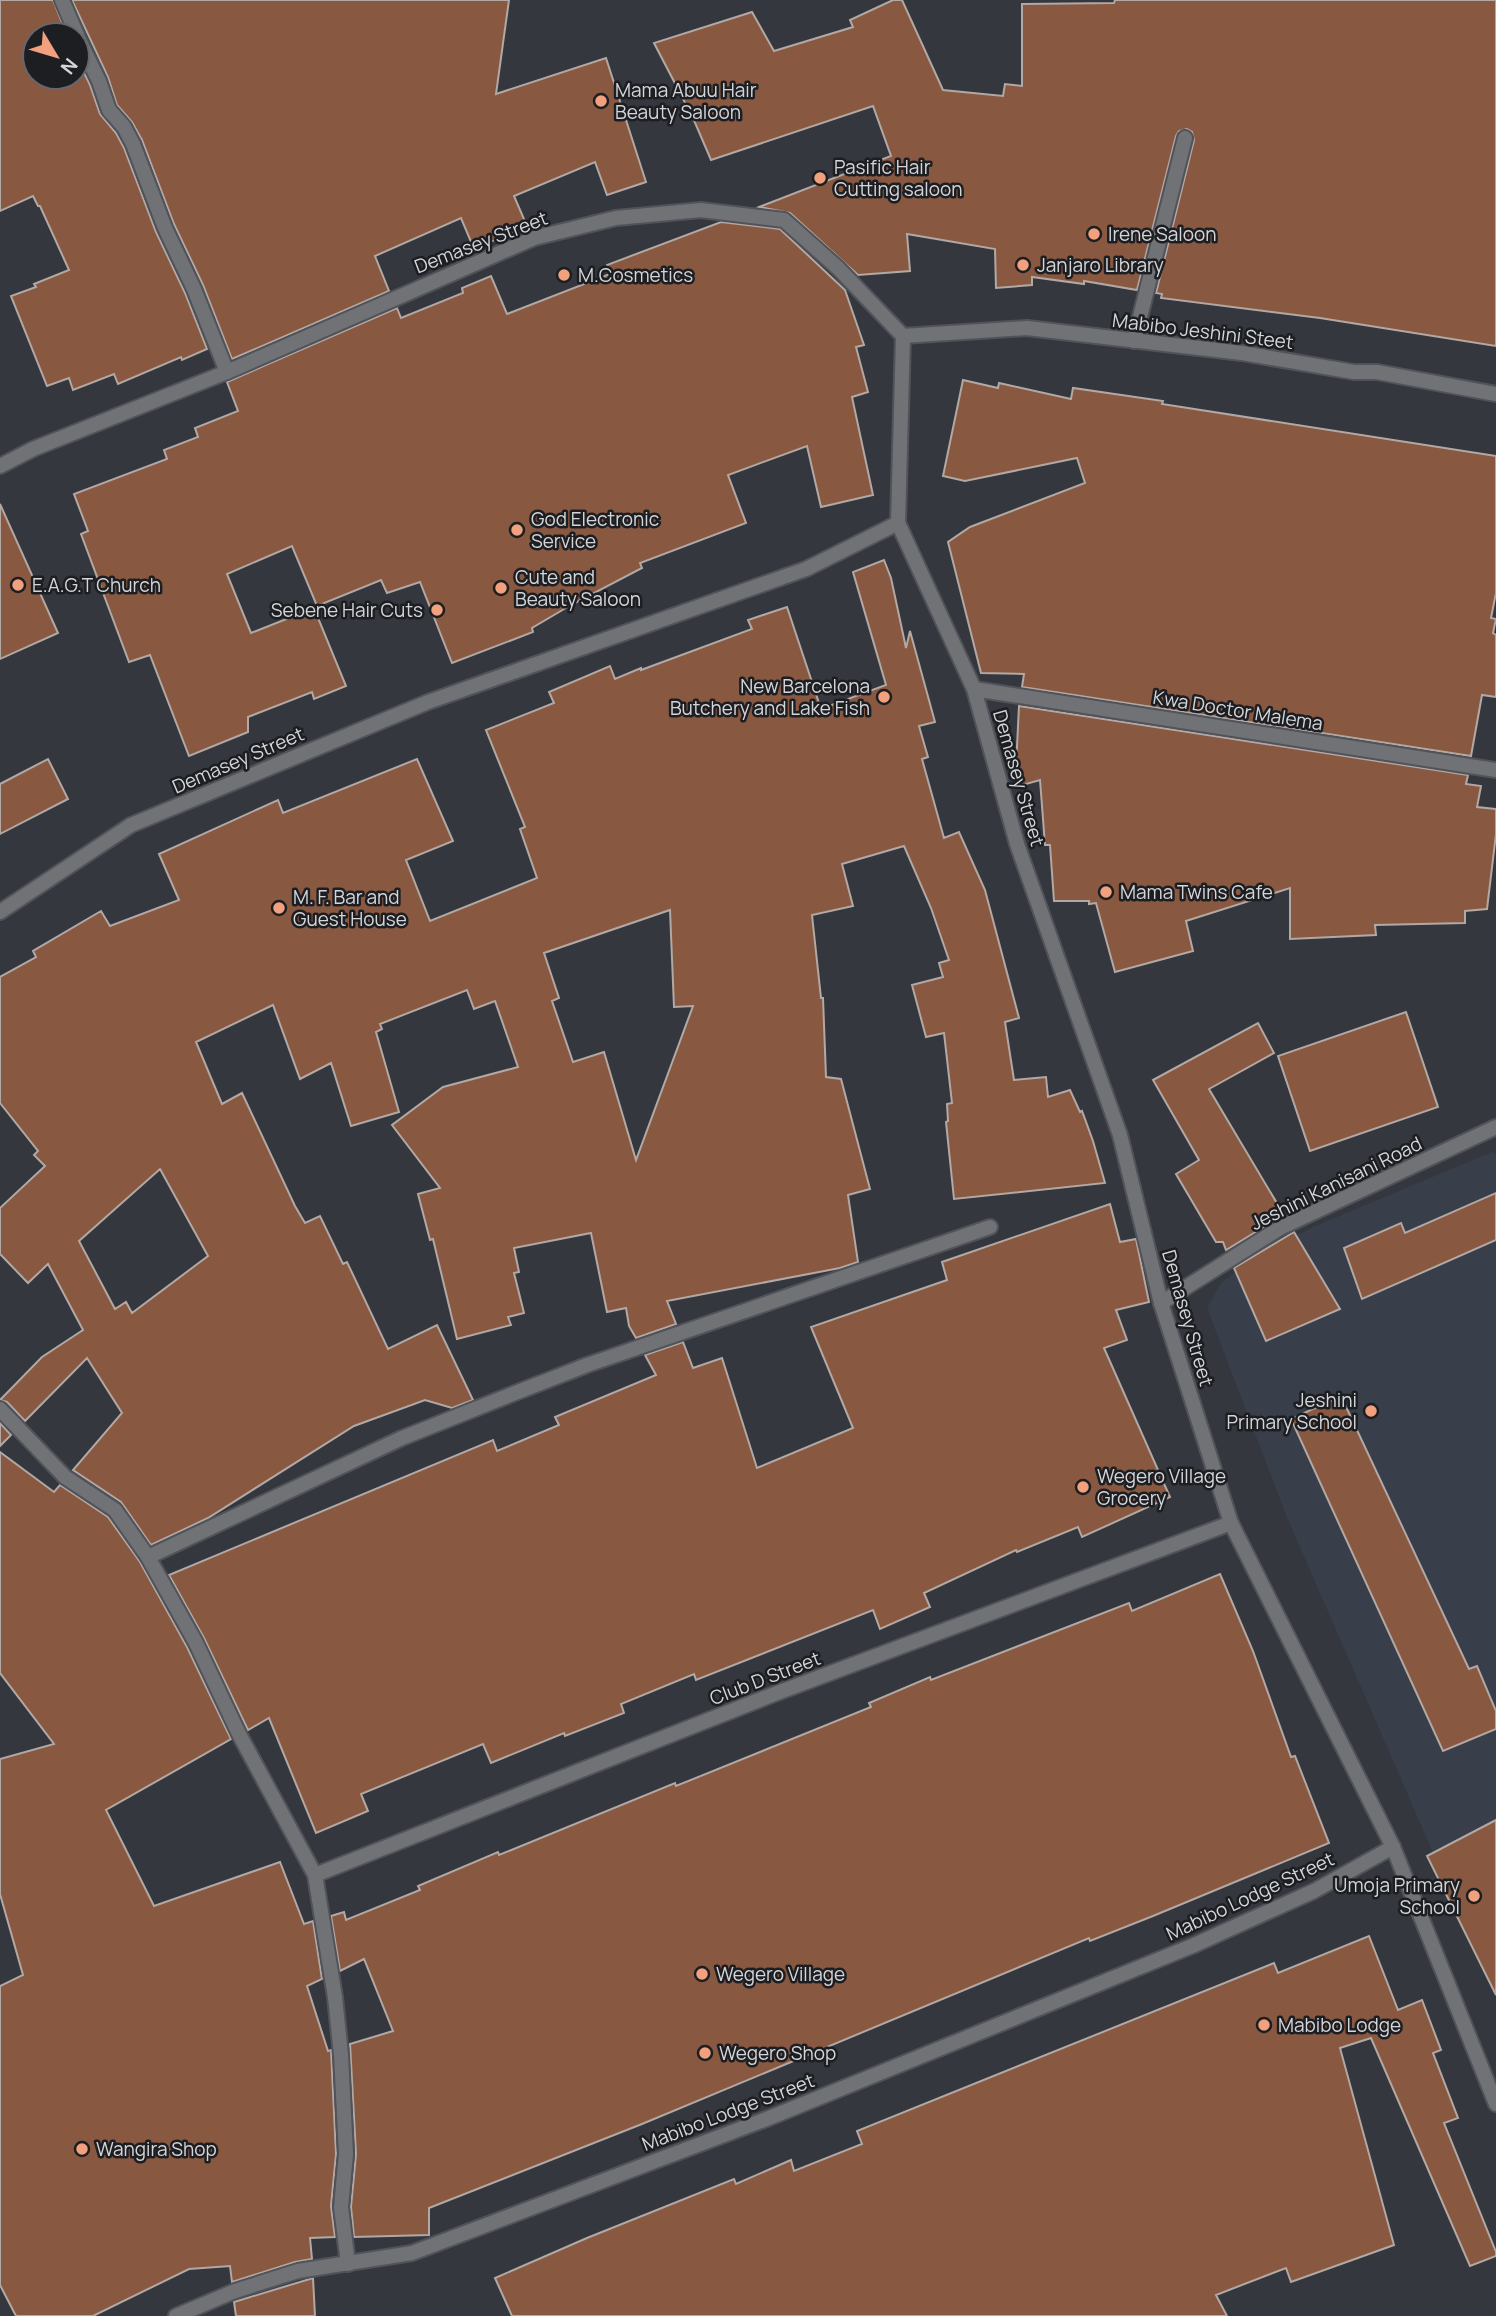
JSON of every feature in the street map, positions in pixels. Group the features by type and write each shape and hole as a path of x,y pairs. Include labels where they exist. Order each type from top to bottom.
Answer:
{"street":[{"path":"62,0 71,21"},
{"path":"91,64 109,110 124,127 132,144 227,372"},
{"path":"1134,341 1185,138"},
{"name":"Demasey Street","path":"0,466 33,449 227,372 534,239 616,218 701,211 785,220 838,268 903,336 898,523 974,689 1017,844 1120,1135 1161,1303 1231,1523 1393,1847 1496,2104"},
{"name":"Mabibo Jeshini Steet","path":"903,336 1027,328 1242,353 1354,373 1377,372 1496,394"},
{"name":"Demasey Street","path":"0,912 131,825 428,702 806,569 898,523"},
{"name":"Kwa Doctor Malema","path":"974,689 1496,770"},
{"name":"Jeshini Kanisani Road","path":"1161,1303 1280,1228 1496,1126"},
{"path":"148,1557 402,1438 515,1393 587,1365 990,1227"},
{"path":"0,1409 65,1477 115,1510 148,1557 196,1643 239,1734 315,1875 335,1997 341,2055 346,2154 341,2207 348,2264"},
{"name":"Club D Street","path":"315,1875 777,1693 1231,1523"},
{"name":"Mabibo Lodge Street","path":"176,2316 235,2291 299,2271 412,2253 769,2118 1192,1945 1314,1891 1393,1847"}],"shaded area":[{"name":"Jeshini Primary School","path":"1492,1152 1496,1154 1496,1997 1286,1515 1207,1308 1221,1283 1247,1263 1313,1227"}],"building":[{"path":"0,0 53,0 61,21 21,21 21,91 91,91 91,88 100,114 116,133 124,148 156,232 185,293 207,349 118,384 114,374 73,390 69,378 47,386 11,296 69,270 33,196 0,211"},
{"path":"72,0 509,0 496,94 606,58 646,182 607,195 595,162 514,196 527,226 474,249 461,218 375,256 389,291 232,359 203,285 174,224 142,140 132,122 117,105 108,77 91,41 91,21 82,21"},
{"path":"893,0 902,0 943,90 1003,96 1005,84 1022,86 1022,4 1114,3 1115,0 1496,0 1496,346 1320,318 1161,298 1162,294 1156,293 1194,140 1192,132 1187,129 1179,131 1176,136 1137,290 1084,281 1084,284 1032,277 1032,285 996,288 995,249 907,234 910,271 858,275 790,213 759,207 891,156 873,106 711,160 693,118 654,43 752,12 774,51 853,27 850,20"},
{"path":"721,222 780,229 845,290 864,345 856,347 868,392 852,397 873,495 821,507 807,446 728,475 746,523 640,563 642,568 571,605 532,628 533,632 452,663 420,582 387,593 381,580 317,606 292,546 227,574 251,633 314,608 346,686 314,699 312,692 248,717 248,732 189,756 150,655 129,662 81,534 88,531 74,494 167,459 164,450 198,437 195,428 238,411 227,382 397,308 401,318 463,293 462,288 491,276 507,314 610,274 607,265"},
{"path":"963,380 998,388 999,383 1071,399 1073,388 1496,456 1496,593 1491,618 1496,619 1493,633 1496,635 1496,697 1482,695 1471,756 1022,687 1024,674 981,673 948,542 970,527 1085,483 1077,458 965,481 943,476"},
{"name":"E.A.G.T Church","path":"0,504 58,633 0,659"},
{"path":"884,560 891,578 906,648 910,631 935,722 919,726 928,757 922,759 944,838 959,832 985,890 1019,1018 1005,1022 1014,1080 1046,1077 1048,1097 1070,1090 1080,1112 1082,1111 1105,1183 954,1199 946,1122 947,1104 952,1103 944,1033 926,1037 912,985 943,977 939,963 949,960 931,908 904,846 842,864 853,906 812,915 823,998 826,1077 841,1079 870,1189 848,1195 858,1262 840,1268 667,1301 676,1324 636,1338 629,1326 626,1308 607,1312 591,1233 514,1248 519,1272 514,1273 524,1313 508,1317 511,1325 457,1339 433,1239 430,1240 418,1194 440,1188 392,1125 443,1087 518,1067 495,1001 474,1009 467,990 380,1024 382,1029 376,1032 399,1112 351,1126 331,1063 300,1079 273,1005 196,1042 222,1104 242,1093 295,1206 305,1223 320,1216 343,1264 347,1262 388,1349 437,1325 473,1400 452,1408 425,1400 354,1426 208,1518 151,1545 121,1502 73,1470 122,1413 87,1358 25,1421 7,1402 0,1400 42,1357 83,1330 48,1264 28,1283 0,1254 0,1208 45,1166 34,1155 38,1151 0,1103 0,977 36,957 33,951 101,911 110,926 179,900 159,854 278,800 283,813 417,759 453,841 406,860 430,921 537,878 520,829 525,827 486,730 554,703 549,692 610,666 615,679 752,629 748,620 787,607 821,709 886,685 853,572","holes":["670,910 674,1007 693,1006 636,1160 604,1052 573,1062 552,1001 559,998 544,953","160,1169 208,1256 132,1313 126,1302 115,1309 79,1241"]},
{"path":"1019,706 1468,775 1466,784 1481,786 1477,807 1496,809 1496,834 1487,909 1465,911 1465,923 1375,925 1376,935 1290,939 1290,888 1186,921 1193,951 1115,972 1096,903 1054,901 1050,845 1045,845 1040,780 1015,787"},
{"path":"48,759 68,799 0,834 0,784"},
{"path":"1406,1012 1438,1107 1310,1151 1278,1056"},
{"path":"1258,1023 1274,1053 1209,1089 1284,1215 1226,1250 1223,1242 1216,1242 1176,1174 1199,1160 1153,1080"},
{"path":"1496,1193 1496,1240 1362,1299 1344,1248 1401,1223 1405,1233"},
{"path":"1110,1204 1120,1242 1136,1239 1149,1302 1116,1310 1127,1340 1104,1348 1170,1497 1082,1537 1078,1527 1017,1552 1016,1550 924,1593 930,1607 880,1629 873,1610 696,1680 694,1674 621,1704 624,1713 565,1736 564,1733 491,1763 483,1744 361,1794 368,1811 316,1833 269,1718 248,1730 204,1638 169,1575 493,1440 497,1451 559,1425 555,1417 656,1375 645,1355 683,1342 693,1368 722,1358 757,1468 853,1428 811,1327 947,1280 942,1262"},
{"path":"1294,1232 1340,1309 1266,1341 1234,1268"},
{"path":"1341,1396 1469,1669 1477,1666 1496,1711 1496,1729 1443,1751 1291,1419"},
{"path":"0,1423 11,1435 0,1446"},
{"path":"0,1452 54,1492 60,1485 108,1517 140,1562 187,1647 231,1739 106,1810 154,1906 280,1862 304,1924 313,1921 322,1979 307,1986 328,2051 331,2050 336,2154 331,2206 335,2237 310,2238 312,2259 232,2282 230,2266 189,2269 93,2316 16,2316 0,2285 0,1986 23,1975 0,1894 0,1759 54,1744 0,1673"},
{"path":"1220,1574 1253,1651 1291,1757 1295,1756 1329,1843 1090,1941 1089,1938 642,2124 429,2208 429,2235 354,2237 351,2207 356,2154 350,2044 393,2031 364,1959 340,1971 331,1916 344,1912 346,1920 420,1890 418,1886 498,1852 499,1855 871,1707 869,1703 930,1677 931,1680 1129,1603 1132,1611"},
{"path":"1496,1820 1496,1995 1427,1856"},
{"path":"1369,1936 1398,2010 1422,2000 1441,2050 1433,2053 1458,2118 1444,2123 1496,2256 1470,2266 1371,2038 1340,2048 1394,2245 1291,2282 1286,2268 1216,2295 1227,2316 512,2316 495,2278 734,2179 736,2184 791,2160 794,2171 862,2144 857,2131 1274,1963 1278,1973"},
{"path":"313,2278 315,2316 236,2316 234,2302"}],"place":[{"name":"Mama Abuu Hair Beauty Saloon","path":"601,101"},
{"name":"Pasific Hair Cutting saloon","path":"820,178"},
{"name":"Irene Saloon","path":"1094,234"},
{"name":"Janjaro Library","path":"1023,265"},
{"name":"M.Cosmetics","path":"564,275"},
{"name":"God Electronic Service","path":"517,530"},
{"name":"E.A.G.T Church","path":"18,585"},
{"name":"Cute and Beauty Saloon","path":"501,588"},
{"name":"Sebene Hair Cuts","path":"437,610"},
{"name":"New Barcelona Butchery and Lake Fish","path":"884,697"},
{"name":"Mama Twins Cafe","path":"1106,892"},
{"name":"M. F. Bar and Guest House","path":"279,908"},
{"name":"Jeshini Primary School","path":"1371,1411"},
{"name":"Wegero Village Grocery","path":"1083,1487"},
{"name":"Umoja Primary School","path":"1474,1896"},
{"name":"Wegero Village","path":"702,1974"},
{"name":"Mabibo Lodge","path":"1264,2025"},
{"name":"Wegero Shop","path":"705,2053"},
{"name":"Wangira Shop","path":"82,2149"}]}
